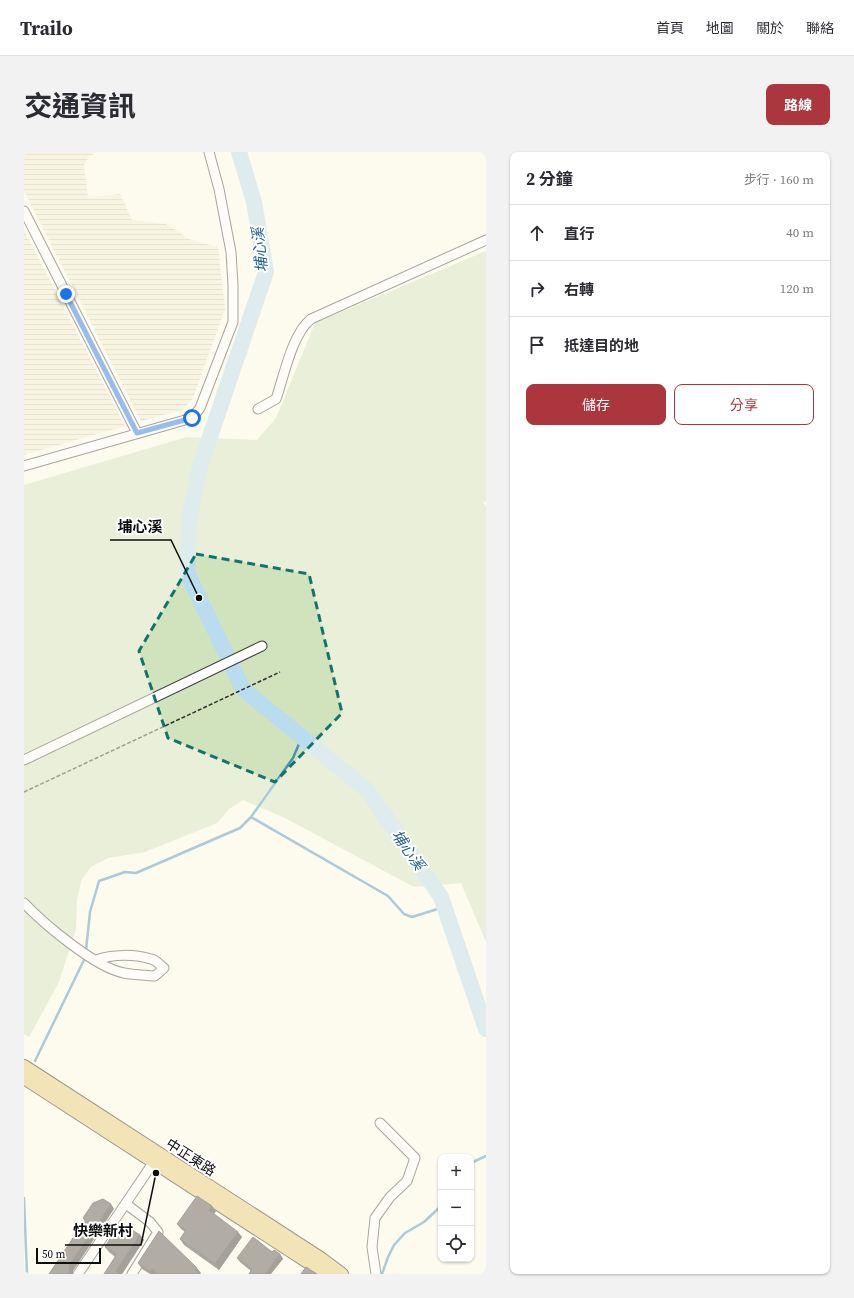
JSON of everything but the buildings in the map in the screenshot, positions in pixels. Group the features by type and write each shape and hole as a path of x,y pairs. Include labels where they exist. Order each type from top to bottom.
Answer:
{"main road":[{"name":"中正東路","path":"24,1066 324,1272"},
{"name":"中正東路","path":"24,1078 322,1259 342,1274"}],"street":[{"path":"24,466 192,418 200,408 233,322 233,285 230,252 220,189 209,152"},
{"path":"24,211 137,433"},
{"path":"258,409 276,399 297,337 303,324 310,319 486,240"},
{"path":"24,760 209,670 260,647"},
{"path":"24,903 56,932 96,960 111,969 124,974 155,976 164,968 153,959 130,956 116,955 96,960"},
{"path":"376,1274 372,1247 375,1218 390,1197 407,1181 415,1158 380,1124"},
{"path":"78,1274 156,1158"},
{"path":"126,1204 150,1222 158,1232 132,1274"},
{"path":"324,1272 337,1274"}],"path":[{"path":"24,792 280,672"}],"highlighted area":[{"path":"196,554 309,574 342,713 275,782 168,738 139,651"}],"shaded area":[{"path":"24,152 97,152 90,156 84,164 88,198 120,194 132,220 166,224 191,240 218,247 225,309 193,398 182,410 141,421 24,191"},
{"path":"24,230 125,426 24,455"}],"green space":[{"path":"486,251 486,501 483,502 486,507 486,942 461,883 414,887 283,817 243,800 229,809 217,823 145,852 108,858 91,867 82,879 77,899 76,929 59,982 29,1037 24,1034 24,485 187,437 257,440 276,418 315,323"}],"waterway":[{"name":"埔心溪","path":"239,152 254,202 266,272 200,466 189,521 187,573 243,689 368,791 441,897 486,1029"},
{"path":"86,950 90,912 99,881 125,872 136,873 240,828 251,817 293,758 302,737"},
{"path":"251,817 388,896 404,914 412,917 444,907"},
{"path":"35,1061 84,960"},
{"path":"474,1162 486,1156"},
{"path":"24,1198 27,1274"},
{"path":"382,1274 394,1245 405,1233 424,1222 438,1209"}],"place":[{"name":"埔心溪","path":"199,598"},
{"name":"快樂新村","path":"156,1173"}],"route":[{"path":"66,294 137,433 192,418"}]}
